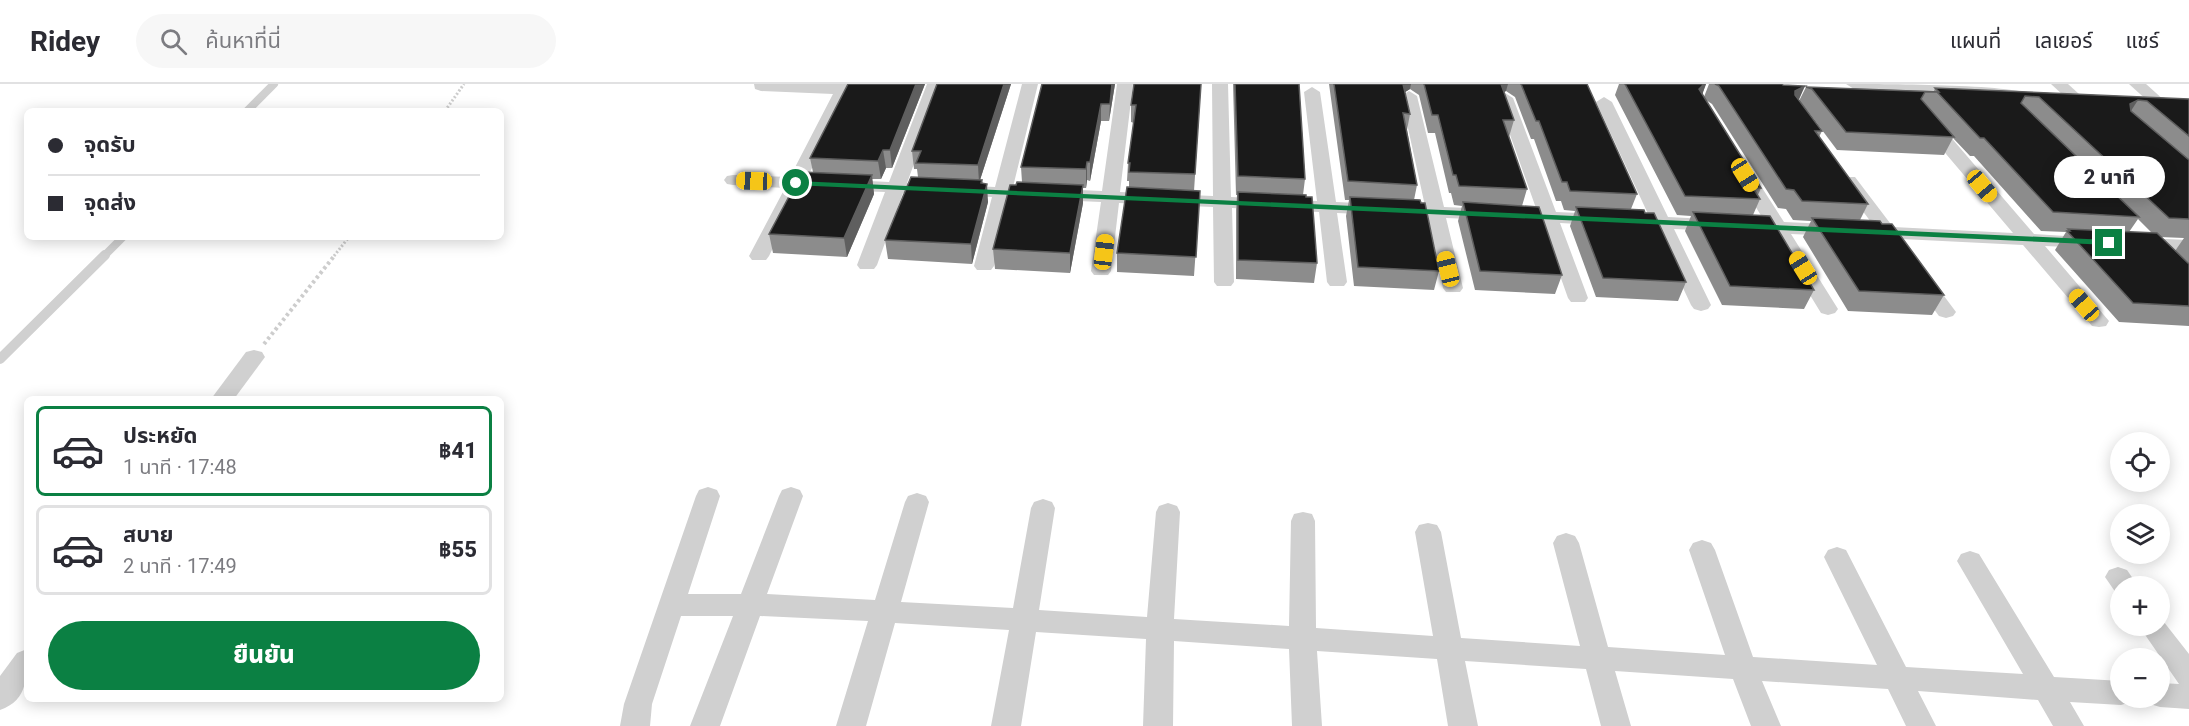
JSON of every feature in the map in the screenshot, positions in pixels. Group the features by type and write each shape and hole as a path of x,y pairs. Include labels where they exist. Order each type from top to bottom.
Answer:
{"street":[{"path":"867,264 935,84"},
{"path":"984,266 1029,84"},
{"path":"1101,271 1125,84"},
{"path":"1220,84 1224,282"},
{"path":"1854,84 1979,86 2099,107"},
{"path":"2059,84 2082,104"},
{"path":"2137,84 2172,110 2144,109"},
{"path":"759,256 844,87 761,86"},
{"path":"1312,92 1337,282"},
{"path":"1409,96 1453,288"},
{"path":"1505,98 1578,298"},
{"path":"1604,102 1701,305"},
{"path":"1922,115 2099,321"},
{"path":"1731,152 1828,309"},
{"path":"1839,167 1946,312"},
{"path":"734,180 2105,243"},
{"path":"2130,236 2150,245 2166,260"},
{"path":"2150,245 2189,246"},
{"path":"224,396 254,357"},
{"path":"635,726 638,704 708,496"},
{"path":"705,726 791,496"},
{"path":"851,726 916,502"},
{"path":"1006,726 1043,508"},
{"path":"1158,726 1160,631 1168,512"},
{"path":"1303,521 1302,639 1307,726"},
{"path":"1428,532 1463,726"},
{"path":"1566,543 1616,726"},
{"path":"1702,550 1743,668 1767,726"},
{"path":"1837,557 1921,726"},
{"path":"1970,561 2069,726"},
{"path":"671,605 749,605 1024,620 1160,631 2110,692"},
{"path":"2160,636 2189,676"},
{"path":"0,698 24,665"},
{"path":"2170,696 2189,697"}],"lane":[{"path":"250,108 274,84"},
{"path":"0,359 120,240"}],"path":[{"path":"447,108 464,84"},
{"path":"254,357 347,240"}],"building":[{"path":"848,84 916,84 890,150 883,150 878,161 810,158"},
{"path":"937,84 1004,84 978,165 916,163 921,151 912,151"},
{"path":"1042,84 1112,84 1110,104 1101,104 1090,162 1087,162 1086,169 1021,167"},
{"path":"1134,84 1201,84 1195,174 1129,172 1130,163 1128,163 1136,105 1131,105"},
{"path":"1235,84 1299,84 1305,179 1238,176"},
{"path":"1334,84 1403,84 1410,114 1403,113 1417,185 1348,181"},
{"path":"1424,84 1501,84 1514,120 1503,120 1527,189 1459,186 1456,175 1453,175 1438,115 1432,115"},
{"path":"1521,84 1587,84 1637,194 1570,191 1567,182 1562,182 1539,121 1536,121"},
{"path":"1625,84 1704,84 1699,89 1761,188 1753,188 1760,199 1685,196"},
{"path":"1715,84 1805,86 1795,91 1795,95 1822,131 1815,131 1868,204 1802,201 1794,190 1786,189 1719,86"},
{"path":"1806,87 1939,92 1935,88 2189,99 2189,136 2147,101 2138,100 2130,104 2131,111 2189,160 2189,219 2169,218 2039,97 2025,96 2021,103 2139,217 2053,212 1984,138 1980,138 1937,92 1925,92 1921,99 1954,137 1846,132 1812,89"},
{"path":"802,172 872,175 844,238 769,234"},
{"path":"911,177 982,180 981,183 987,184 971,244 885,240"},
{"path":"1017,182 1083,185 1070,253 993,249 1010,185 1016,185"},
{"path":"1127,187 1200,191 1196,257 1117,253"},
{"path":"1238,192 1312,197 1317,263 1238,260"},
{"path":"1350,197 1420,200 1421,203 1425,203 1439,271 1358,267"},
{"path":"1463,202 1539,207 1562,275 1480,271"},
{"path":"1576,207 1644,210 1645,213 1654,213 1686,282 1603,278"},
{"path":"1693,212 1770,216 1814,290 1730,286"},
{"path":"1812,218 1880,221 1882,224 1892,224 1944,295 1859,291"},
{"path":"2068,229 2157,233 2189,264 2189,306 2133,303 2067,231 2070,231"}],"route":[{"path":"796,183 2109,243"}]}
